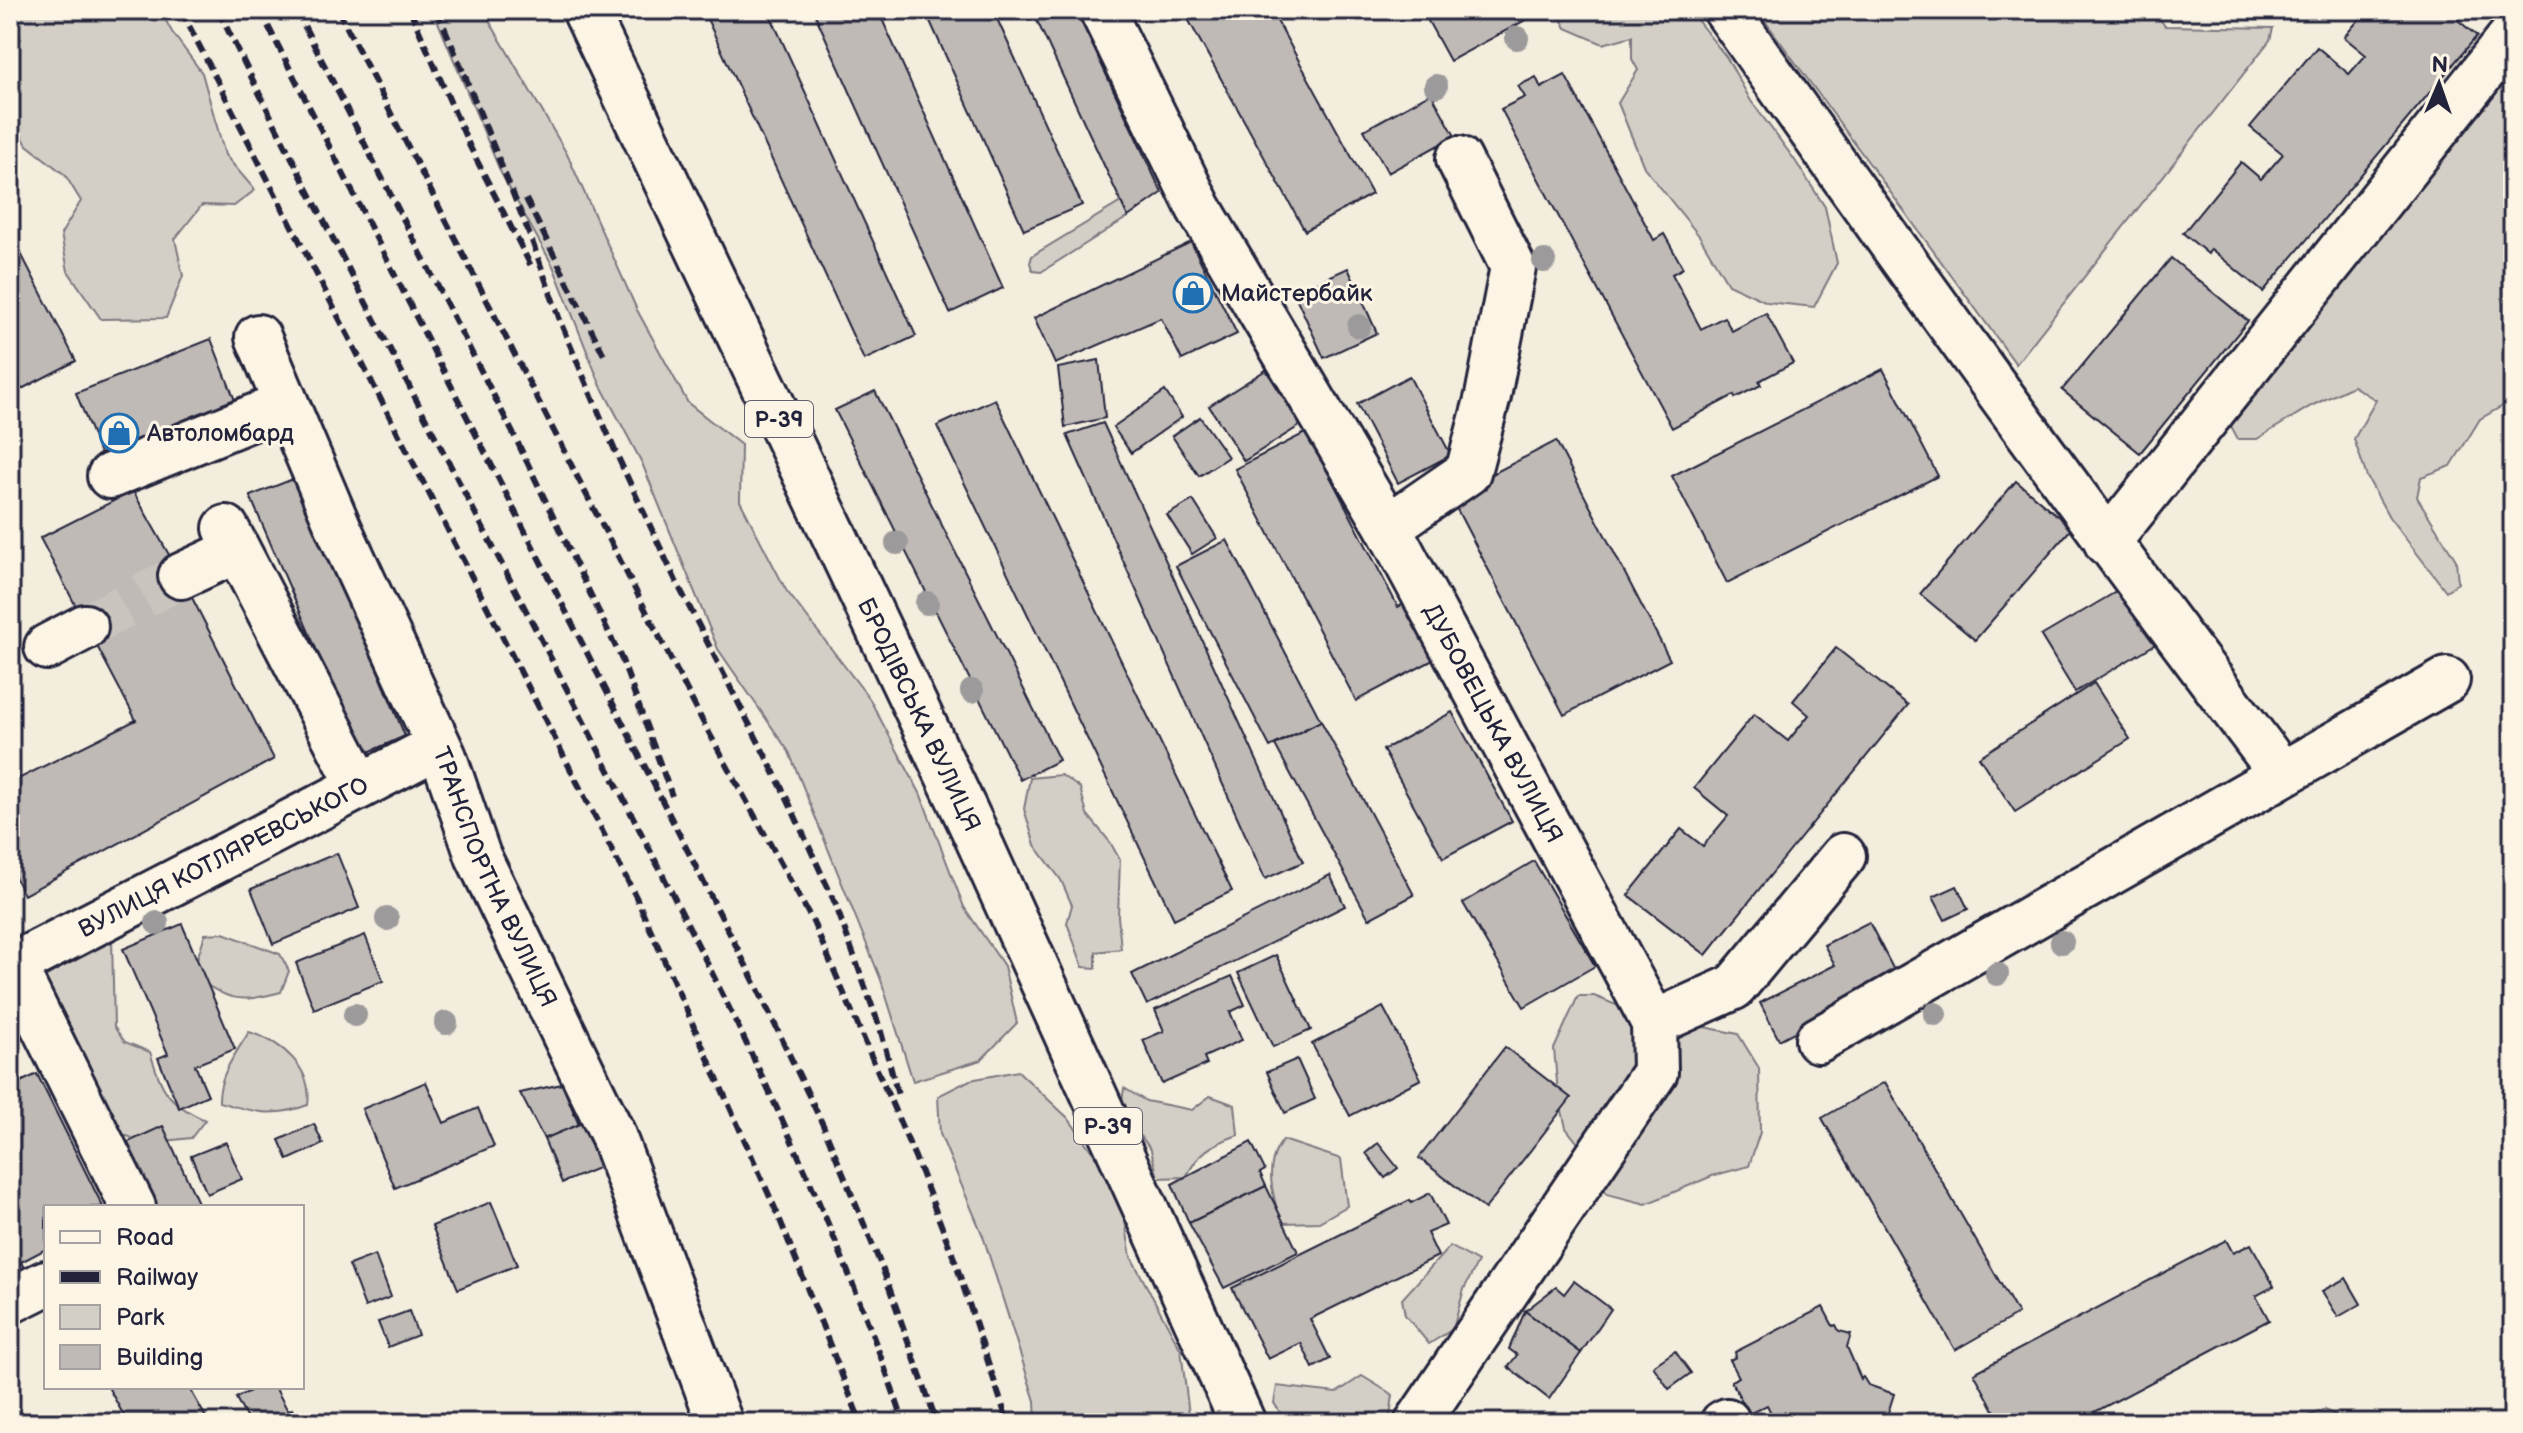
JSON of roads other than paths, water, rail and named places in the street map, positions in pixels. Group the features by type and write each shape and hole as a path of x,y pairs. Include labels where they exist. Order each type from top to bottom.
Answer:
{"street":[{"name":"БРОДІВСЬКА ВУЛИЦЯ","path":"585,10 973,828 1243,1423"},
{"name":"ДУБОВЕЦЬКА ВУЛИЦЯ","path":"1102,10 1199,208 1388,527 1654,1023 1655,1072 1417,1423"},
{"path":"1726,10 2107,543 2282,774"},
{"path":"2107,543 2513,34"},
{"path":"1388,527 1468,472 1488,396 1505,310 1513,267 1459,159"},
{"name":"ТРАНСПОРТНА ВУЛИЦЯ","path":"258,337 340,531 438,746 478,856 612,1133 720,1423"},
{"path":"110,476 286,404"},
{"path":"181,576 232,539 360,786"},
{"path":"47,647 85,627"},
{"path":"1818,1040 2447,680"},
{"name":"ВУЛИЦЯ КОТЛЯРЕВСЬКОГО","path":"12,966 438,746"},
{"path":"1654,1023 1734,987 1843,856"},
{"path":"12,966 132,1205"},
{"path":"10,1301 44,1284"}],"tunnel":[{"path":"85,627 181,576"}],"railway":[{"path":"181,10 636,897 778,1215 861,1423"},
{"path":"218,10 726,1001 840,1251 904,1423"},
{"path":"260,10 756,985 823,1125 883,1270 937,1423"},
{"path":"296,10 515,437 622,660 672,796"},
{"path":"338,10 702,720 813,922 915,1157 955,1261 1008,1423"},
{"path":"410,10 470,147 531,266"},
{"path":"437,10 467,81"},
{"path":"464,74 531,238 562,326 616,453 676,581 784,792 835,903 880,1028 899,1099"},
{"path":"526,199 605,357"}],"place":[{"name":"Майстербайк","path":"1193,293"},
{"name":"Автоломбард","path":"119,433"}]}
